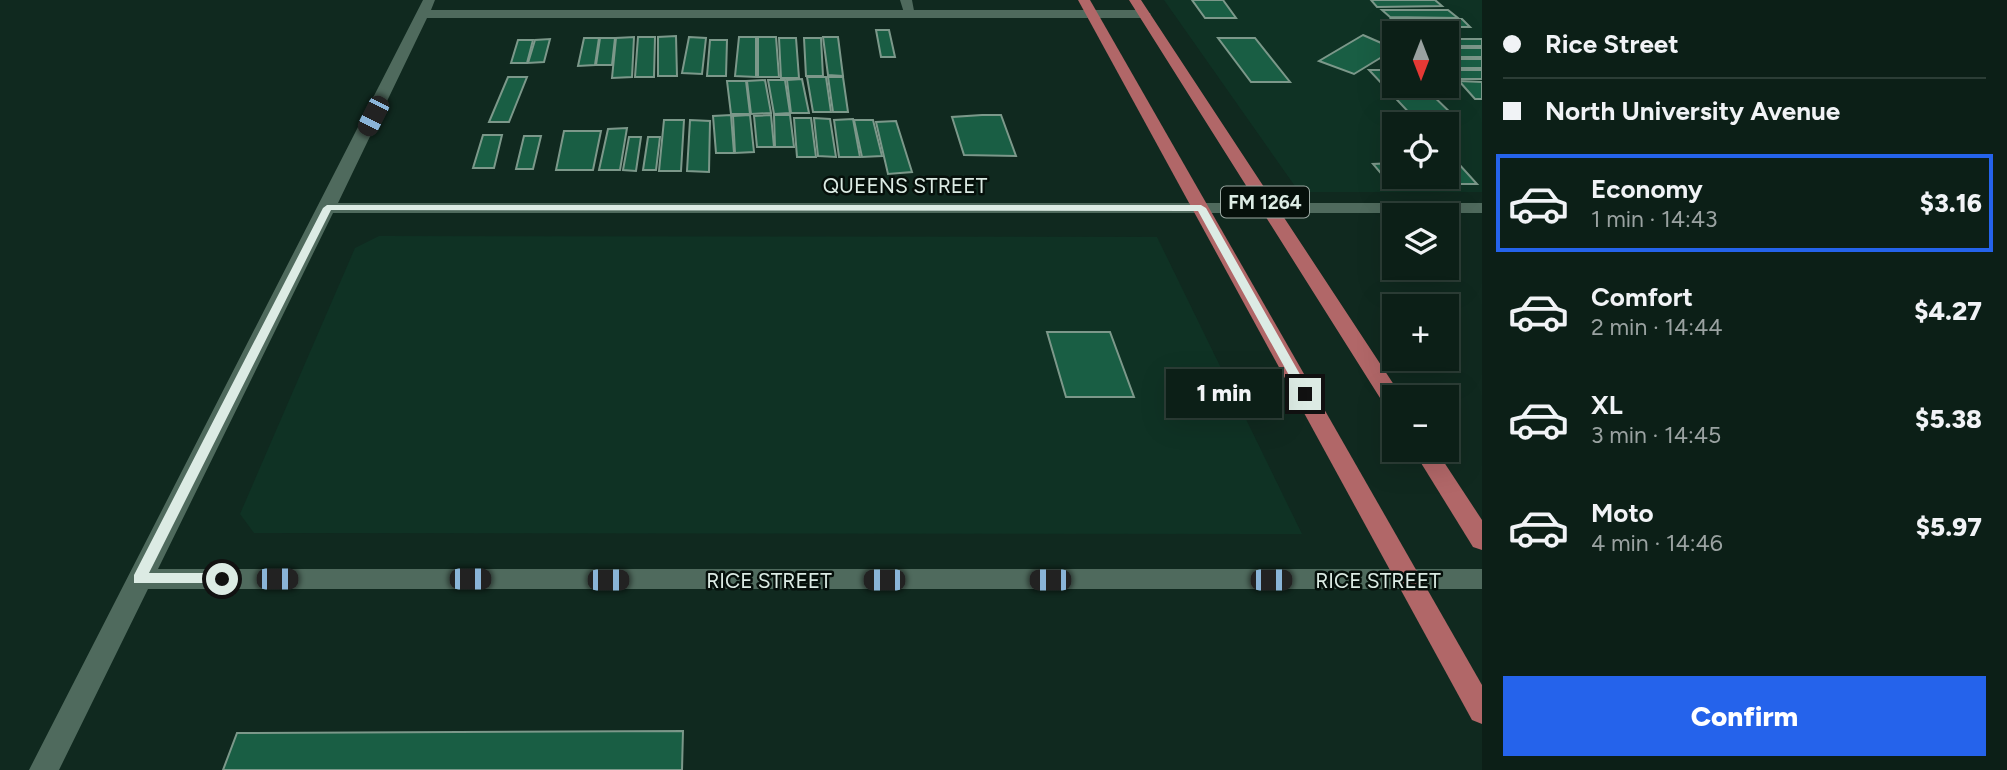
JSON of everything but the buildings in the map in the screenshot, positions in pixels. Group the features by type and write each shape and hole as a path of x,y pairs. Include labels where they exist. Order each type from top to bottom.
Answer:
{"main road":[{"name":"FM 1264","path":"1088,6 1482,711"},
{"name":"FM 1264","path":"1140,7 1383,385"},
{"path":"1432,462 1482,540"}],"street":[{"path":"44,770 327,208 425,7 1140,7"},
{"name":"QUEENS STREET","path":"327,208 1482,208"},
{"name":"RICE STREET","path":"139,579 1482,579"}],"shaded area":[{"path":"1164,0 1482,0 1482,192 1299,192"},
{"path":"379,236 1157,237 1302,534 254,533 240,514 355,248"}],"route":[{"path":"222,579 139,579 327,208 1201,208 1305,394"}]}
